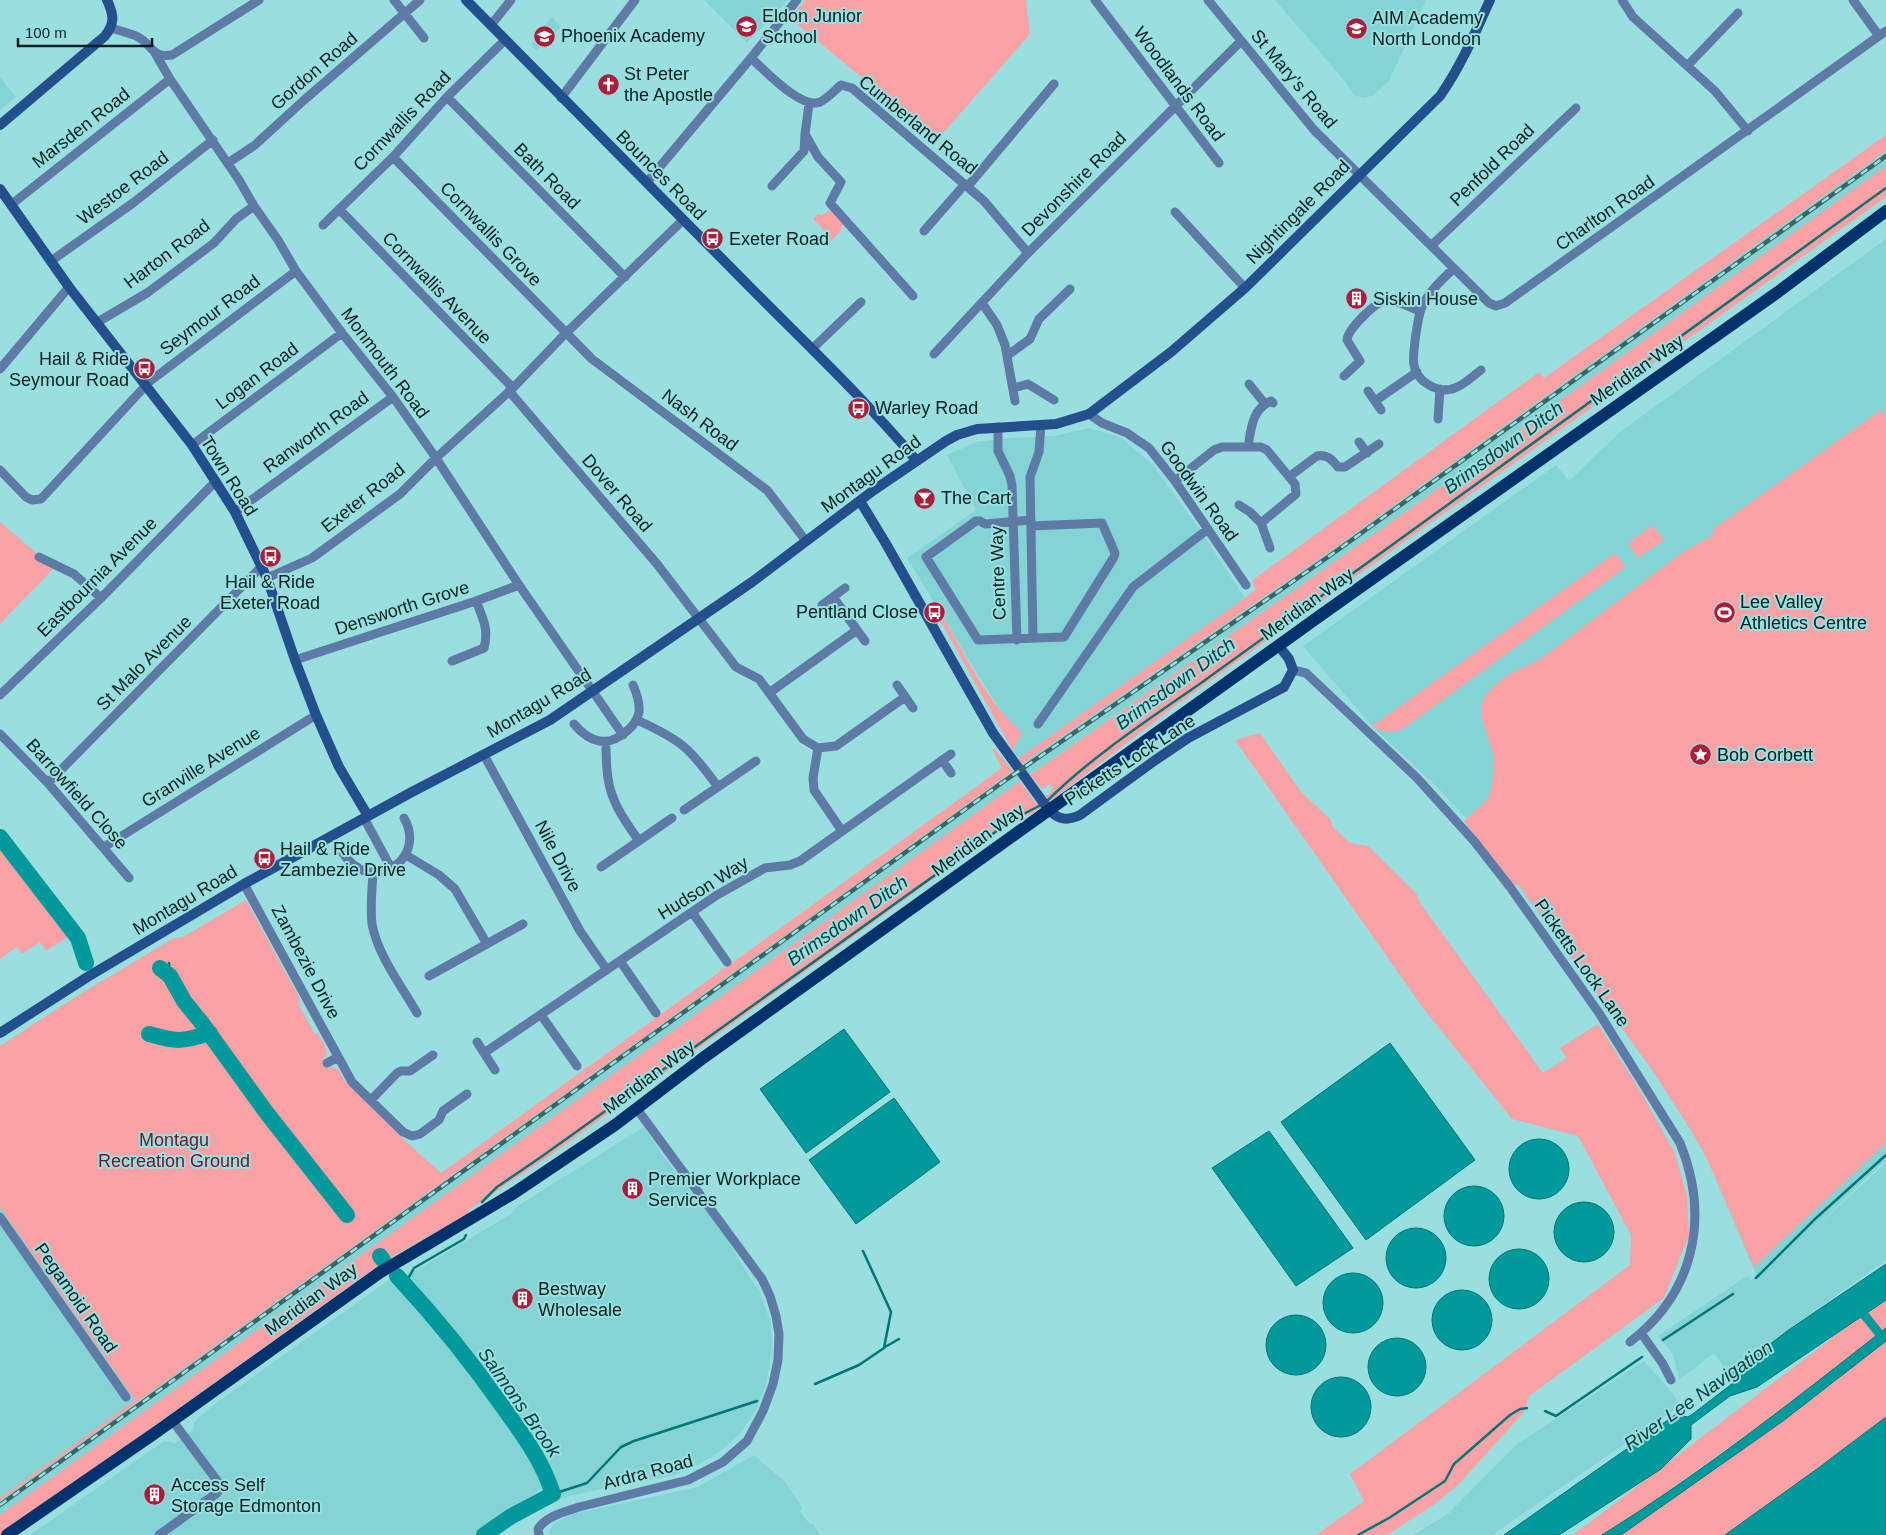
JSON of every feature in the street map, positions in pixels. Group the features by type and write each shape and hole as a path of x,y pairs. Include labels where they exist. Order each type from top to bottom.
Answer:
{"main road":[{"name":"Meridian Way","path":"7,1535 379,1273 514,1194 637,1108 703,1058 1279,646 1778,292 1886,211"}],"street":[{"path":"0,125 105,36 114,20 112,9 107,0"},
{"path":"155,53 162,56 172,55 259,0"},
{"path":"394,0 424,38"},
{"name":"Gordon Road","path":"228,163 255,145 420,0"},
{"name":"Bounces Road","path":"466,0 561,98 812,349 895,434 916,460"},
{"path":"491,25 511,0"},
{"path":"561,98 635,0"},
{"path":"646,182 751,58 797,0"},
{"name":"Woodlands Road","path":"1095,0 1219,163"},
{"name":"St Mary's Road","path":"1208,0 1314,130 1358,175"},
{"name":"Nightingale Road","path":"1089,414 1171,352 1245,288 1440,96 1460,67 1490,0"},
{"path":"1622,0 1633,17 1715,91 1748,130"},
{"path":"1853,0 1883,34"},
{"path":"1688,66 1738,13"},
{"name":"Monmouth Road","path":"111,28 138,37 155,53 170,79 213,140 254,206 278,240 296,271 393,397 623,734"},
{"name":"Charlton Road","path":"1358,175 1453,269 1489,303 1496,306 1505,303 1883,34"},
{"name":"Cornwallis Road","path":"323,225 393,157 447,97 504,40"},
{"name":"Devonshire Road","path":"934,354 1028,253 1240,41"},
{"path":"751,58 797,98 809,104 804,151 772,186"},
{"name":"Marsden Road","path":"12,204 170,79"},
{"path":"924,231 967,185 1054,84"},
{"name":"Cumberland Road","path":"809,104 820,102 841,85 852,88 967,185 984,201 1028,253"},
{"name":"Bath Road","path":"447,97 625,277"},
{"name":"Penfold Road","path":"1430,246 1576,108"},
{"path":"805,134 818,157 841,182 830,204 913,296"},
{"name":"Westoe Road","path":"51,261 133,204 213,140"},
{"name":"Cornwallis Grove","path":"393,157 566,334"},
{"name":"Town Road","path":"1,193 12,204 96,323 192,446 235,512 268,578 295,660 316,715 339,767 366,817"},
{"name":"Harton Road","path":"96,323 147,293 214,243 236,219 254,206"},
{"name":"Cornwallis Avenue","path":"339,209 511,390"},
{"path":"1175,212 1245,288"},
{"name":"Exeter Road","path":"268,578 312,558 400,494 436,458 511,390 683,220"},
{"path":"1453,269 1433,290 1420,311 1413,364 1417,372 1430,386 1440,389 1455,388 1481,370"},
{"name":"Seymour Road","path":"0,470 26,497 32,500 41,499 145,386 296,271"},
{"path":"0,369 69,287"},
{"path":"1008,355 1030,339 1039,319 1070,289"},
{"path":"1344,376 1360,361 1348,340 1350,330 1376,304 1385,300 1420,311"},
{"path":"812,349 861,302"},
{"path":"982,303 997,325 1008,355 1015,401"},
{"name":"Logan Road","path":"192,446 342,333"},
{"name":"Nash Road","path":"566,334 592,359 767,490 806,541"},
{"path":"1374,401 1417,372"},
{"path":"1014,388 1028,384 1054,400"},
{"path":"1248,447 1255,415 1269,404 1250,384"},
{"path":"1438,419 1440,389"},
{"name":"Dover Road","path":"511,390 657,564 738,669 759,680 803,739 818,748"},
{"path":"1368,391 1381,410"},
{"name":"Ranworth Road","path":"235,512 393,397"},
{"name":"Montagu Road","path":"0,1033 89,976 244,884 550,720 752,582 916,460 957,435 977,428 1041,425 1062,422 1089,414"},
{"name":"Goodwin Road","path":"1089,414 1098,421 1127,433 1149,448 1175,481 1246,585"},
{"name":"Centre Way","path":"998,427 998,451 1010,476 1012,485 1017,640 1033,638 1030,477 1039,452 1041,425"},
{"path":"1359,442 1367,453"},
{"path":"1290,476 1317,456 1326,455 1341,468 1380,444"},
{"path":"1175,481 1214,450 1229,446 1261,447 1267,450 1290,476 1295,484 1296,494 1261,524"},
{"name":"Eastbournia Avenue","path":"0,694 101,598 216,481"},
{"name":"Picketts Lock Lane","path":"860,501 993,733 1048,809 1060,818 1068,819 1080,815 1188,738 1284,687 1293,670 1306,673 1418,778 1474,840 1510,887 1599,1013 1674,1132 1684,1152 1692,1180 1695,1221 1693,1245 1683,1279 1674,1294 1651,1325 1630,1342"},
{"path":"1240,505 1250,512 1261,524 1270,548"},
{"path":"1017,640 978,640 926,557 972,523 980,521 985,524 1012,522 1102,522 1115,553 1064,637 1033,638"},
{"path":"1038,724 1133,587 1208,529"},
{"path":"39,557 74,574 101,598"},
{"name":"St Malo Avenue","path":"48,783 262,566"},
{"name":"Densworth Grove","path":"295,660 476,601 519,584"},
{"path":"822,605 845,588"},
{"path":"833,597 865,641"},
{"path":"452,661 484,648 487,637 484,620 476,601"},
{"path":"769,693 857,630"},
{"path":"1279,646 1289,659 1293,670"},
{"path":"897,685 913,708"},
{"path":"574,724 586,736 597,741 606,742 623,734 637,720 639,713 639,700 633,686"},
{"path":"842,831 814,790 813,778 818,748 836,746 905,697"},
{"name":"Granville Avenue","path":"104,847 316,715"},
{"path":"637,720 662,731 682,744 699,760 718,787"},
{"name":"Barrowfield Close","path":"0,734 48,783 130,878"},
{"path":"606,742 608,778 613,799 619,812 639,841"},
{"name":"Hudson Way","path":"484,1053 717,895 765,868 795,864 951,754"},
{"name":"Nile Drive","path":"484,755 580,931 607,970"},
{"path":"942,760 951,773"},
{"path":"684,810 756,761"},
{"path":"366,817 391,868"},
{"path":"343,852 355,867 373,874 391,868 406,855 410,841 410,833 404,818"},
{"path":"602,867 672,818"},
{"path":"406,855 439,874 455,890 487,944"},
{"path":"373,874 371,916 375,936 417,1013"},
{"name":"Zambezie Drive","path":"244,884 352,1082 404,1132 412,1136 420,1134 439,1120 443,1111 467,1094"},
{"path":"692,912 727,962"},
{"path":"429,976 523,924"},
{"path":"620,961 656,1013"},
{"path":"541,1015 577,1066"},
{"path":"477,1042 495,1070"},
{"path":"371,1100 397,1073 410,1071 433,1055"},
{"path":"327,1063 338,1057"},
{"name":"Ardra Road","path":"540,1535 538,1529 542,1523 563,1512 675,1484 705,1473 723,1462 747,1441 763,1411 773,1384 778,1360 779,1334 770,1296 762,1279 637,1108"},
{"name":"Pegamoid Road","path":"0,1217 126,1397"},
{"path":"1642,1333 1663,1364 1671,1380"},
{"path":"159,1535 217,1493 220,1488 218,1482 172,1420"}],"shaded area":[{"name":"Eldon Junior School","path":"704,0 788,0 747,43"},
{"name":"AIM Academy North London","path":"1275,0 1426,0 1389,81 1372,96 1362,98 1356,97 1339,74"},
{"name":"Phoenix Academy","path":"551,17 561,27 537,51 531,44"},
{"path":"0,77 16,97 0,110"},
{"path":"1886,151 1886,166 1414,506 1008,790 0,1515 0,1501 1001,779 1325,555"},
{"path":"1886,239 1886,1160 1810,1232 1886,1163 1886,1260 1728,1373 1714,1353 1679,1380 1673,1354 1658,1336 1747,1276 1751,1281 1756,1274 1708,1161 1655,1074 1517,884 1467,819 1437,787 1372,726 1303,646 1556,465 1569,481 1620,432"},
{"path":"1089,428 1120,437 1152,464 1200,530 1245,598 1018,759 1013,751 1022,732 1008,721 907,558 976,510 947,455 976,442 1054,436"},
{"path":"844,1029 890,1092 806,1153 760,1089"},
{"path":"1390,1043 1475,1160 1366,1240 1281,1122"},
{"path":"894,1098 940,1162 856,1224 809,1160"},
{"path":"644,1127 661,1153 724,1234 761,1294 771,1324 772,1350 766,1385 756,1410 739,1435 715,1455 690,1469 668,1477 633,1482 570,1496 549,1505 542,1488 474,1535 30,1535 164,1441 175,1443 193,1430 194,1423 198,1418 219,1401 389,1280 414,1272 511,1214 519,1205"},
{"path":"1269,1131 1353,1248 1296,1286 1212,1168"},
{"path":"1539,1139 1556,1144 1564,1152 1569,1169 1564,1186 1556,1194 1539,1199 1522,1194 1514,1186 1509,1169 1514,1152 1522,1144"},
{"path":"1474,1186 1491,1191 1499,1199 1504,1216 1499,1233 1491,1241 1474,1246 1457,1241 1449,1233 1444,1216 1449,1199 1457,1191"},
{"path":"1584,1202 1601,1207 1609,1215 1614,1232 1609,1249 1601,1257 1584,1262 1567,1257 1559,1249 1554,1232 1559,1215 1567,1207"},
{"path":"0,1207 135,1400 0,1498"},
{"path":"1416,1228 1433,1233 1441,1241 1446,1258 1441,1275 1433,1283 1416,1288 1399,1283 1391,1275 1386,1258 1391,1241 1399,1233"},
{"path":"1513,1249 1525,1249 1536,1254 1544,1262 1549,1273 1547,1291 1536,1304 1525,1309 1513,1309 1502,1304 1494,1296 1489,1285 1489,1273 1494,1262 1502,1254"},
{"path":"1886,1264 1886,1300 1757,1387 1730,1396 1691,1425 1691,1439 1661,1469 1559,1535 1504,1535 1675,1415 1688,1417 1694,1413 1733,1383 1732,1373 1790,1329"},
{"path":"1353,1273 1370,1278 1378,1286 1383,1303 1378,1320 1370,1328 1353,1333 1336,1328 1328,1320 1323,1303 1328,1286 1336,1278"},
{"path":"1456,1290 1468,1290 1479,1295 1487,1303 1492,1314 1490,1332 1479,1345 1468,1350 1456,1350 1445,1345 1437,1337 1432,1326 1432,1314 1437,1303 1445,1295"},
{"path":"1296,1315 1313,1320 1321,1328 1326,1345 1321,1362 1313,1370 1296,1375 1279,1370 1271,1362 1266,1345 1271,1328 1279,1320"},
{"path":"1886,1328 1886,1341 1783,1421 1621,1535 1602,1535 1712,1461"},
{"path":"1391,1338 1403,1338 1418,1346 1426,1361 1426,1373 1418,1388 1403,1396 1391,1396 1376,1388 1368,1373 1368,1361 1376,1346"},
{"path":"1644,1361 1681,1405 1492,1535 1414,1535 1449,1513 1517,1444"},
{"path":"1341,1377 1358,1382 1366,1390 1371,1407 1366,1424 1358,1432 1341,1437 1324,1432 1316,1424 1311,1407 1316,1390 1324,1382"},
{"path":"1886,1417 1886,1535 1725,1535 1817,1469"},
{"path":"754,1455 784,1481 802,1507 800,1511 804,1517 810,1524 813,1524 820,1535 550,1535 549,1531 554,1523 573,1514 698,1487"}],"green space":[{"path":"806,0 1026,0 1030,34 937,140 790,18"},
{"path":"1886,135 1886,151 1325,555 1022,764 1018,759 1245,598 1256,589 1252,583 1254,579 1539,372 1544,378"},
{"path":"1886,166 1886,197 1174,707 1039,810 1004,828 551,1155 468,1210 469,1213 380,1264 0,1535 0,1515 1020,781 1036,803 1052,791 1053,788 1049,784 1042,789 1030,775 1414,506"},
{"path":"830,210 844,222 840,232 829,243 824,237 827,233 813,219 818,214 822,215"},
{"path":"1881,410 1886,417 1886,1143 1754,1267 1708,1161 1655,1074 1518,884 1515,886 1464,821 1488,799 1492,786 1494,757 1482,718 1482,702 1487,693 1507,675 1539,660 1683,552 1714,535 1712,530"},
{"path":"0,522 54,568 0,624"},
{"path":"1653,525 1664,540 1638,558 1628,543"},
{"path":"1615,553 1626,567 1403,729 1387,732 1372,726"},
{"path":"943,617 988,693 1010,721 1022,732 1013,751 939,619"},
{"path":"1260,733 1301,792 1330,819 1333,827 1350,843 1368,846 1416,893 1421,904 1543,1073 1567,1058 1560,1048 1598,1024 1641,1092 1675,1153 1687,1195 1689,1235 1664,1298 1529,1396 1524,1412 1458,1485 1435,1504 1387,1535 1316,1535 1364,1501 1350,1474 1630,1265 1631,1235 1578,1136 1512,1119 1423,1008 1235,740"},
{"name":"Montagu Recreation Ground","path":"994,748 1013,771 0,1501 0,1498 135,1400 0,1207 0,1046 77,996 174,938 183,937 246,900 300,999 298,1003 315,1034 318,1033 327,1050 326,1056 322,1059 328,1069 332,1067 338,1069 344,1080 401,1137 441,1173 1002,768 992,749"},
{"path":"0,841 72,934 46,951 40,942 22,954 17,947 0,959"},
{"path":"1886,1297 1886,1328 1766,1421 1633,1516 1602,1535 1573,1535"},
{"path":"1886,1341 1886,1417 1817,1469 1725,1535 1621,1535 1783,1421"}],"waterway":[{"name":"Brimsdown Ditch","path":"1046,802 1082,769 1121,739 1886,188"},
{"name":"Brimsdown Ditch","path":"482,1202 497,1187 1012,820 1041,805"},
{"name":"Salmons Brook","path":"0,837 78,938 86,963"},
{"path":"169,963 170,976"},
{"name":"Salmons Brook","path":"160,968 170,976 184,1001 266,1112 347,1215"},
{"name":"Salmons Brook","path":"149,1034 180,1040 210,1033"},
{"path":"1756,1278 1815,1219 1886,1155"},
{"name":"Brimsdown Ditch","path":"405,1284 414,1268 464,1239 466,1235"},
{"path":"815,1384 859,1365 884,1348 891,1312 863,1251"},
{"name":"Salmons Brook","path":"380,1256 383,1260"},
{"name":"Salmons Brook","path":"397,1276 455,1343 495,1396 534,1452 553,1494 510,1517 484,1535"},
{"path":"1663,1340 1733,1294"},
{"path":"1858,1307 1882,1337"},
{"path":"885,1347 899,1339"},
{"path":"1545,1411 1556,1416 1642,1357"},
{"path":"553,1494 587,1483 621,1447 634,1441 757,1401"},
{"path":"1358,1535 1389,1518 1445,1481 1454,1464 1510,1415 1520,1409 1527,1408"}],"railway":[{"path":"0,1505 1003,782 1328,557 1886,156"}],"place":[{"name":"Eldon Junior School","path":"746,26"},
{"name":"AIM Academy North London","path":"1356,28"},
{"name":"Phoenix Academy","path":"545,36"},
{"name":"St Peter the Apostle","path":"608,84"},
{"name":"Exeter Road","path":"713,239"},
{"name":"Siskin House","path":"1357,299"},
{"name":"Hail & Ride Seymour Road","path":"145,369"},
{"name":"Warley Road","path":"859,408"},
{"name":"The Cart","path":"925,498"},
{"name":"Hail & Ride Exeter Road","path":"270,557"},
{"name":"Pentland Close","path":"934,612"},
{"name":"Lee Valley Athletics Centre","path":"1724,612"},
{"name":"Bob Corbett","path":"1701,755"},
{"name":"Hail & Ride Zambezie Drive","path":"264,859"},
{"name":"Premier Workplace Services","path":"632,1189"},
{"name":"Bestway Wholesale","path":"522,1299"},
{"name":"Access Self Storage Edmonton","path":"155,1495"}],"water label":[{"name":"River Lee Navigation","path":"1698,1395"}]}
